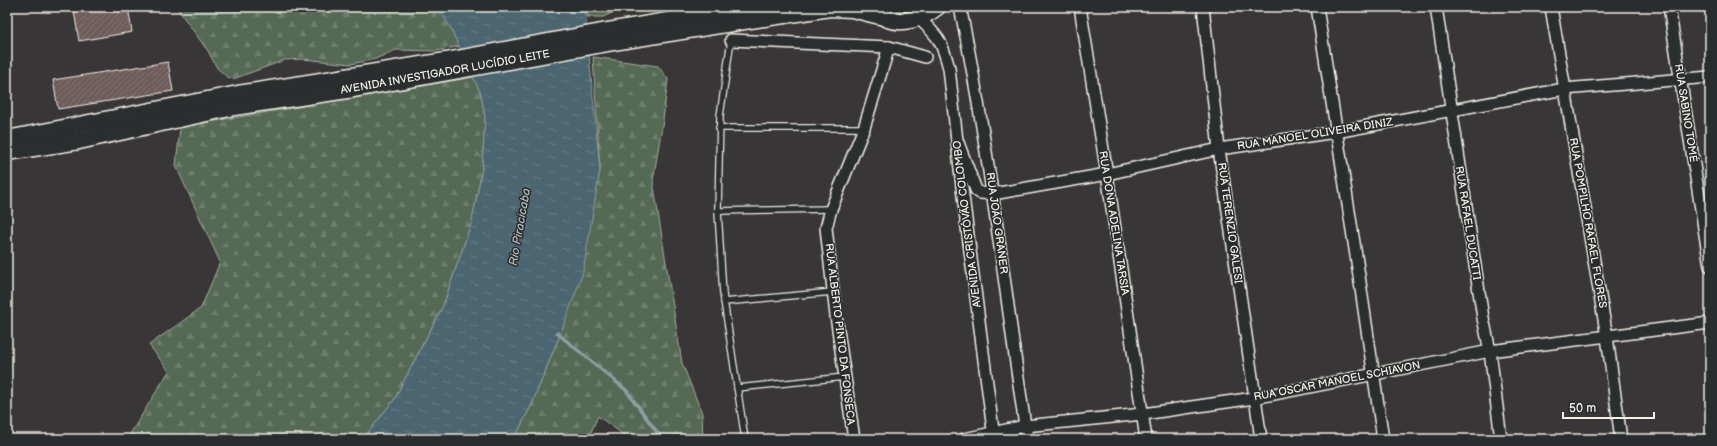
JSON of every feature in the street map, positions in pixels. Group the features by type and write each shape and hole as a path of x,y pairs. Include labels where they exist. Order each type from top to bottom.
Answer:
{"main road":[{"name":"AVENIDA INVESTIGADOR LUCÍDIO LEITE","path":"607,37 711,10 750,7"},
{"path":"918,18 930,13 937,7"},
{"name":"AVENIDA INVESTIGADOR LUCÍDIO LEITE","path":"7,152 79,141 234,107 607,37 830,8 878,12 889,20 906,21 918,18"},
{"name":"AVENIDA INVESTIGADOR LUCÍDIO LEITE","path":"7,139 238,94 449,66"}],"street":[{"name":"RUA JOÃO GRANER","path":"960,7 973,67 993,194 1027,439"},
{"name":"RUA DONA ADELINA TARSIA","path":"1080,7 1107,174 1146,439"},
{"name":"RUA TERENZIO GALESI","path":"1203,7 1219,149 1261,439"},
{"path":"1317,7 1383,439"},
{"name":"RUA RAFAEL DUCATTI","path":"1436,7 1483,318 1490,351 1502,439"},
{"name":"RUA POMPILHO RAFAEL FLORES","path":"1551,7 1607,337 1621,439"},
{"name":"RUA SABINO TOMÉ","path":"1669,7 1682,80 1710,266"},
{"name":"AVENIDA CRISTÓVÃO COLOMBO","path":"918,18 936,34 945,51 949,68 994,436"},
{"path":"732,40 890,47 925,57"},
{"name":"RUA ALBERTO PINTO DA FONSECA","path":"854,439 833,292 826,228 831,209 864,128 890,47"},
{"name":"RUA MANOEL OLIVEIRA DINIZ","path":"957,140 965,159 972,184 980,193 993,194 1107,174 1219,149 1336,132 1564,89 1710,77"},
{"name":"RUA OSCAR MANOEL SCHIAVON","path":"966,439 994,436 1025,426 1143,414 1254,398 1490,351 1710,323"}],"lane":[{"path":"732,40 719,128 718,211 724,302 745,439"},
{"path":"719,128 864,128"},
{"path":"718,211 831,209"},
{"path":"724,302 833,292"},
{"path":"737,388 845,377"}],"green space":[{"path":"176,7 447,7 460,46 436,51 396,50 375,59 351,64 303,59 285,60 233,79 227,77 217,68 208,51"},
{"path":"573,7 625,7 603,17 585,17"},
{"path":"884,7 923,7 908,13 898,13"},
{"path":"593,57 658,66 668,79 653,181 682,363 702,413 703,439 629,439 598,416 588,439 514,439 532,404 565,322 600,170"},
{"path":"474,77 481,94 485,118 482,169 472,221 443,306 394,400 363,439 127,439 169,371 149,345 201,308 220,262 176,166 180,127"}],"water":[{"name":"Rio Piracicaba","path":"438,7 582,7 585,12 600,170 583,272 565,322 532,404 514,439 363,439 394,400 443,306 472,221 482,169 485,117 481,94 450,27"}],"building":[{"path":"101,7 128,7 132,32 79,41 74,11"},
{"path":"168,62 173,91 58,109 53,80"}],"waterway":[{"path":"557,333 626,390 662,439"}]}
